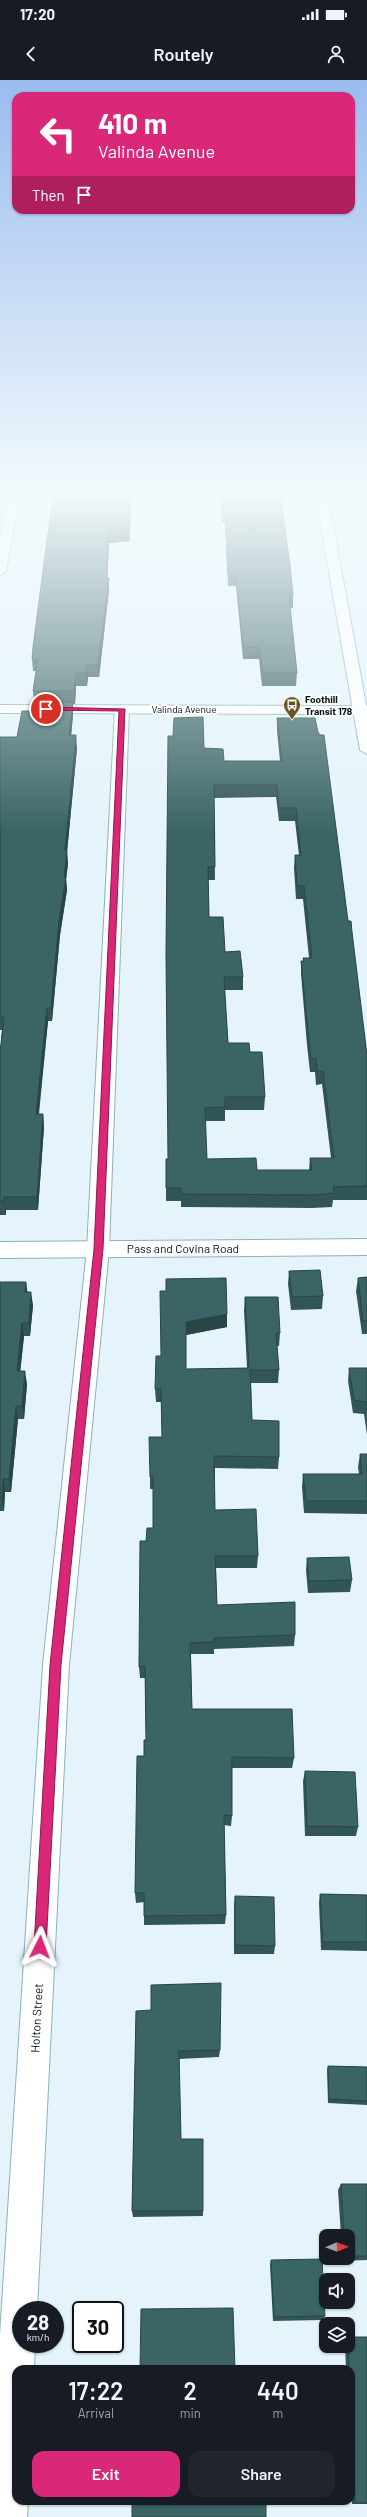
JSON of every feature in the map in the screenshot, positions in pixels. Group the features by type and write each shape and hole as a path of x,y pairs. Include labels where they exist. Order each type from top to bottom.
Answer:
{"street":[{"path":"343,606 364,710 367,750"},
{"name":"Valinda Avenue","path":"0,709 364,710"},
{"name":"Holton Street","path":"16,2365 56,1665 98,1249 122,709"},
{"name":"Pass and Covina Road","path":"0,1250 367,1247"},
{"name":"Holton Street","path":"8,2517 12,2444"}],"building":[{"path":"38,606 105,606 98,665 87,665 86,673 76,673 74,691 33,691 38,659 32,659"},
{"path":"239,606 290,606 297,673 263,673 259,647 243,647"},
{"path":"32,702 73,702 69,735 76,735 65,851 67,851 64,877 66,877 59,921 51,1008 47,1008 36,1114 43,1114 37,1197 4,1197 4,1201 0,1201 0,1053 4,1017 0,1017 0,737 17,737 22,711 30,711"},
{"path":"203,717 204,748 223,749 224,761 282,761 277,718 315,718 318,732 320,735 324,735 348,921 351,921 367,1055 367,1186 333,1187 334,1193 313,1195 181,1194 181,1188 166,1188 166,1159 168,1159 166,955 168,736 173,736 174,718","holes":["214,785 277,785 279,808 296,808 301,855 295,855 297,886 304,886 312,958 303,958 304,961 301,961 308,1032 311,1059 316,1058 317,1071 323,1071 334,1158 310,1158 312,1170 257,1170 256,1158 207,1159 205,1108 225,1107 225,1097 265,1097 262,1052 250,1052 249,1043 228,1043 224,977 243,977 240,951 225,952 223,917 209,917 208,867 215,867"]},
{"path":"320,1270 323,1296 292,1297 289,1271"},
{"path":"367,1277 367,1321 363,1321 358,1278"},
{"path":"226,1278 227,1314 186,1322 186,1369 249,1368 245,1297 278,1297 280,1333 276,1333 279,1370 250,1370 252,1420 279,1421 279,1457 214,1456 215,1510 256,1509 258,1556 215,1556 217,1605 295,1602 295,1635 214,1638 214,1642 190,1643 192,1709 292,1709 294,1758 232,1757 232,1816 224,1815 226,1915 144,1916 144,1893 135,1893 137,1756 144,1756 144,1740 146,1740 145,1666 139,1667 140,1541 146,1541 147,1528 153,1528 153,1477 150,1477 149,1437 162,1437 161,1389 155,1389 156,1356 161,1356 160,1291 166,1291 166,1279"},
{"path":"0,1282 26,1282 25,1292 31,1292 29,1323 22,1323 17,1371 25,1371 22,1406 16,1406 9,1479 3,1479 2,1498 0,1498"},
{"path":"349,1368 367,1368 367,1406 366,1402 354,1400"},
{"path":"360,1454 367,1454 367,1501 306,1501 303,1474 362,1474"},
{"path":"349,1557 352,1580 309,1581 307,1558"},
{"path":"305,1771 355,1772 358,1827 307,1826"},
{"path":"320,1894 367,1895 367,1942 323,1942"},
{"path":"235,1896 274,1897 275,1946 235,1945"},
{"path":"221,1983 220,2050 179,2051 181,2139 203,2139 203,2211 132,2211 136,2011 151,2010 151,1985"},
{"path":"328,2066 367,2067 367,2101 329,2099"},
{"path":"341,2184 367,2184 367,2256 355,2256 355,2229 344,2229"},
{"path":"319,2259 319,2265 322,2265 323,2273 319,2273 319,2309 325,2309 325,2316 274,2317 271,2260"},
{"path":"233,2308 235,2365 140,2365 141,2309"},
{"path":"355,2337 367,2337 367,2503 355,2503 355,2365 349,2365 348,2353 355,2353"},
{"path":"132,2505 266,2505 266,2517 132,2517"}],"place":[{"name":"Foothill Transit 178","path":"292,720"}],"route":[{"path":"40,1947 56,1665 98,1249 122,709 46,709"}]}
